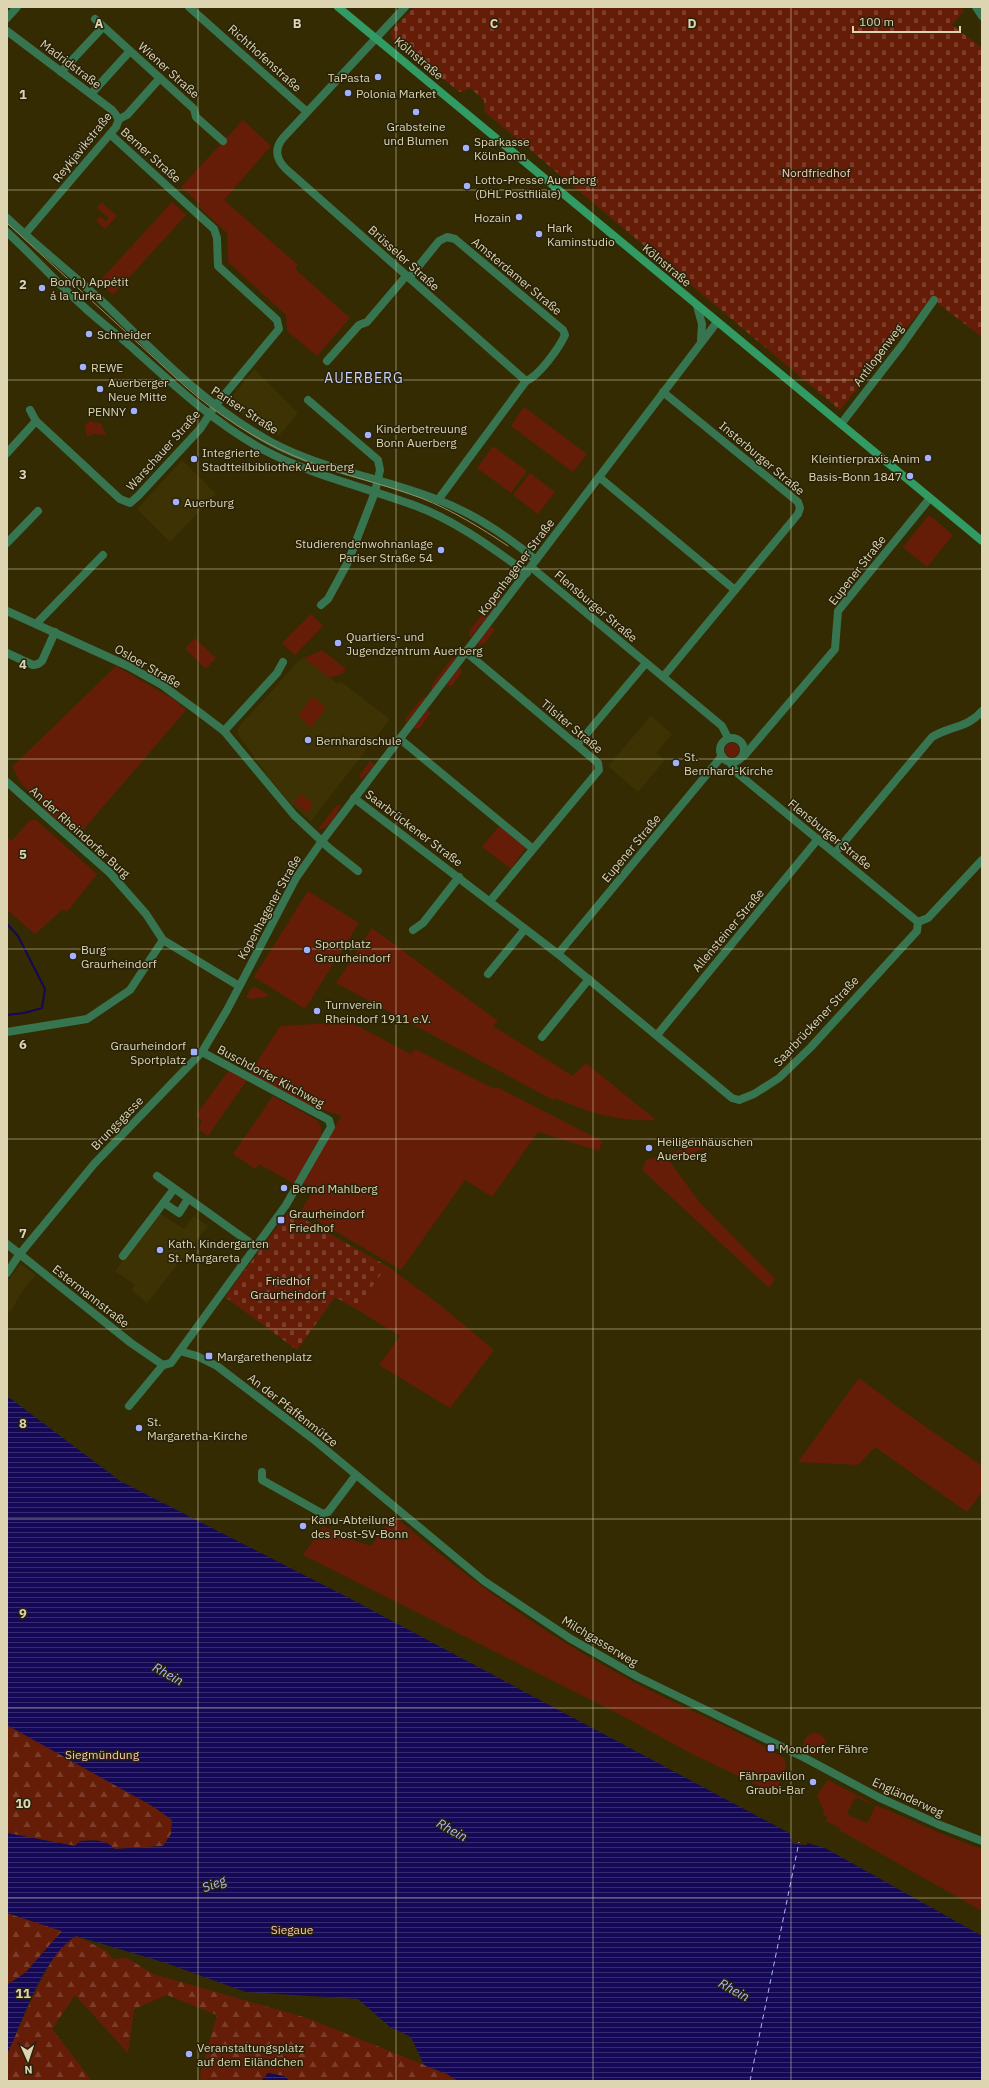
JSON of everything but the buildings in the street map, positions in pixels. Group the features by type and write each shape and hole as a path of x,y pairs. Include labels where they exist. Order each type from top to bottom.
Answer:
{"main road":[{"name":"Kölnstraße","path":"338,7 982,541"}],"street":[{"name":"Richthofenstraße","path":"189,7 306,111"},
{"name":"Brüsseler Straße","path":"405,7 306,111 277,144 277,155 280,163 526,381"},
{"path":"976,7 982,16"},
{"path":"7,18 15,8"},
{"name":"Wiener Straße","path":"95,19 194,109 196,117 223,141"},
{"path":"61,72 103,27"},
{"name":"Madridstraße","path":"7,31 112,110 119,119"},
{"path":"91,94 130,51"},
{"name":"Reykjavikstraße","path":"25,234 116,127 119,119 127,115 160,78"},
{"name":"Berner Straße","path":"110,134 177,194 216,232 218,266 277,320 279,325 279,329 215,406"},
{"name":"Pariser Straße","path":"7,218 68,270 160,359 215,406 252,430 288,450 318,462 438,500 487,525 536,560"},
{"name":"Pariser Straße","path":"7,232 84,308 210,416 263,449 282,458 316,472 432,513 473,535 529,570"},
{"name":"Amsterdamer Straße","path":"408,277 439,241 447,237 455,239 563,330 565,335 559,345 532,379 526,381"},
{"path":"327,361 358,325 367,322 408,277"},
{"name":"Antilopenweg","path":"841,424 902,345 934,300"},
{"name":"Kopenhagener Straße","path":"697,306 703,332 699,346"},
{"name":"Kopenhagener Straße","path":"239,986 296,878 322,841 717,322"},
{"path":"438,500 526,381"},
{"name":"Insterburger Straße","path":"663,677 798,514 800,505 664,392"},
{"path":"308,400 378,460 380,470 379,481 348,562 328,599 321,605"},
{"name":"Warschauer Straße","path":"30,410 36,421 120,498 130,503 184,447 210,416 215,406"},
{"path":"7,453 36,421"},
{"path":"599,477 735,590"},
{"name":"Eupener Straße","path":"744,756 835,649 838,611 930,498"},
{"path":"7,543 38,511"},
{"path":"36,624 102,555"},
{"name":"Flensburger Straße","path":"529,570 646,663 722,726 728,738"},
{"name":"Osloer Straße","path":"7,611 128,666 162,685 224,731 277,797 322,841"},
{"path":"7,653 33,665 38,664 42,661 55,632"},
{"name":"Tilsiter Straße","path":"466,652 598,763 599,770 532,848 490,901"},
{"path":"224,731 277,673 282,662"},
{"path":"577,745 646,663"},
{"path":"835,853 932,737 942,731 967,724 975,720 982,711"},
{"path":"400,738 532,848"},
{"path":"728,738 740,740 745,750 744,756 735,762 730,762 722,756 720,748 723,742 728,738"},
{"name":"Eupener Straße","path":"558,954 722,756"},
{"name":"Flensburger Straße","path":"730,762 736,772 918,922"},
{"name":"An der Rheindorfer Burg","path":"7,782 110,873 146,914 163,940 239,986"},
{"name":"Saarbrückener Straße","path":"354,798 558,954 732,1098 738,1100 754,1094 779,1078 811,1047 917,931 918,922"},
{"name":"Allensteiner Straße","path":"656,1035 818,840"},
{"path":"322,841 358,871"},
{"path":"918,922 928,918 982,860"},
{"name":"Saarbrückener Straße","path":"413,930 423,923 459,877"},
{"path":"488,974 525,929"},
{"path":"7,1032 87,1019 130,990 163,940"},
{"path":"542,1037 589,979"},
{"name":"Brungsgasse","path":"7,1273 19,1255 94,1164 202,1052 222,1020 239,986"},
{"name":"Buschdorfer Kirchweg","path":"202,1052 329,1120 331,1127 286,1205 256,1247"},
{"path":"129,1406 162,1365 171,1363 256,1247 156,1176"},
{"path":"123,1256 174,1189"},
{"path":"164,1203 179,1213 188,1199"},
{"name":"Estermannstraße","path":"7,1244 131,1343 162,1365"},
{"name":"An der Pfaffenmütze","path":"180,1351 197,1356 217,1366 313,1440 384,1498"},
{"path":"262,1472 262,1480 323,1514 328,1512 356,1475"},
{"name":"Milchgasserweg","path":"384,1498 484,1581 577,1642 638,1677 825,1769"},
{"name":"Engländerweg","path":"825,1769 878,1797 940,1825 982,1841"}],"shaded area":[{"path":"254,369 298,413 279,436 226,404"},
{"name":"Auerburg","path":"182,460 216,494 170,542 137,509"},
{"name":"Bernhardschule","path":"304,658 338,684 340,681 390,719 311,821 291,804 270,779 237,733 239,726 299,660"},
{"path":"651,716 672,734 656,753 665,760 638,792 608,766"},
{"name":"Kath. Kindergarten St. Margareta","path":"159,1213 184,1229 194,1216 208,1226 147,1303 131,1290 135,1285 115,1271"},
{"path":"21,1264 36,1275 26,1286 10,1312 7,1310 7,1281"}],"green space":[{"name":"Nordfriedhof","path":"414,7 960,7 964,10 952,25 982,48 982,337 931,298 840,410 485,112 484,100 470,88 460,92 392,40 391,31"},
{"path":"243,120 271,146 224,200 298,265 295,269 350,318 317,356 287,331 286,315 228,262 227,233 199,207 201,205 181,187"},
{"path":"101,202 117,216 105,229 96,221 100,216 106,221 109,218 97,208"},
{"path":"172,202 186,215 113,295 99,282"},
{"path":"524,407 587,454 573,472 511,426"},
{"path":"90,421 101,424 106,435 93,434 87,437 85,425"},
{"path":"493,446 527,471 511,493 477,468"},
{"path":"530,473 555,492 538,514 513,495"},
{"path":"929,515 953,535 927,567 903,547"},
{"path":"500,591 504,594 491,613 486,609"},
{"path":"484,612 489,615 470,638 469,631"},
{"path":"311,614 323,626 295,655 282,643"},
{"path":"490,626 495,630 485,643 479,645 477,644"},
{"path":"195,638 216,658 206,669 185,649"},
{"path":"322,650 346,669 342,674 330,678 304,658"},
{"path":"457,657 432,691 431,686 452,658"},
{"path":"116,666 175,700 186,710 77,837 43,808 42,804 21,783 12,767"},
{"path":"459,667 462,672 451,687 447,684"},
{"path":"313,696 326,708 311,728 298,715"},
{"path":"423,697 427,697 406,723 405,719"},
{"path":"427,710 431,713 419,729 413,728"},
{"path":"729,743 735,743 739,747 739,753 735,757 729,757 725,753 725,747"},
{"path":"370,761 375,765 361,780 359,776"},
{"path":"301,794 314,804 307,813 294,803"},
{"path":"336,806 341,806 329,825 322,829 318,829"},
{"path":"36,820 97,874 67,912 63,909 35,934 7,910 7,837 12,841 28,822"},
{"path":"499,826 524,846 525,849 511,869 482,847"},
{"name":"Sportplatz Graurheindorf","path":"308,891 359,923 305,1009 254,977"},
{"path":"372,928 498,1021 493,1026 573,1076 586,1063 656,1120 629,1120 617,1118 592,1112 555,1098 553,1100 336,983"},
{"path":"252,987 255,987 269,995 267,997 250,999 246,997"},
{"path":"350,1022 411,1054 415,1049 495,1089 497,1087 602,1141 599,1151 538,1132 492,1197 465,1180 401,1270 301,1211 314,1189 303,1183 341,1116 308,1105 250,1073 280,1026"},
{"path":"229,1070 247,1080 208,1136 198,1129 202,1121 196,1115"},
{"path":"273,1096 317,1120 321,1127 321,1135 294,1184 259,1164 255,1169 233,1154"},
{"path":"729,1139 670,1162 701,1204 775,1279 769,1288 642,1170 646,1160 715,1140"},
{"name":"Friedhof Graurheindorf","path":"289,1211 387,1266 356,1309 335,1297 297,1350 225,1297"},
{"path":"387,1266 440,1305 494,1350 450,1408 379,1365 400,1336 356,1309"},
{"path":"859,1378 903,1411 982,1466 982,1492 967,1512 875,1447 858,1465 798,1462"},
{"path":"393,1515 478,1584 568,1645 632,1681 747,1737 784,1758 786,1766 776,1794 692,1754 615,1712 303,1555 323,1526 352,1540 371,1546"},
{"path":"7,1725 154,1807 172,1820 171,1834 163,1846 115,1849 107,1843 90,1840 80,1841 75,1846 7,1833"},
{"path":"815,1733 819,1734 825,1740 825,1748 819,1754 815,1755 811,1754 805,1748 804,1744 805,1740 811,1734"},
{"path":"828,1780 872,1803 871,1804 855,1797 847,1814 867,1823 876,1805 947,1836 982,1849 982,1911 839,1830 840,1828 826,1821 828,1817 823,1815 824,1812 817,1795"},
{"path":"7,1913 62,1931 25,1973 7,1985"},
{"path":"76,1936 107,1951 113,1959 127,1958 153,1974 307,2018 447,2074 458,2081 290,2081 284,2076 268,2073 261,2081 201,2081 200,2075 217,2015 167,1995 134,2009 128,2053 75,1995 52,2029 92,2081 7,2081 7,2054 36,1990 56,1953 67,1941"}],"water":[{"path":"7,1396 120,1481 349,1598 789,1833 793,1844 807,1845 807,1843 825,1848 982,1936 982,2081 458,2081 447,2074 424,2065 411,2037 390,2027 358,1999 246,1992 166,1963 76,1936 53,1958 44,1973 27,2007 7,2054 7,1985 25,1973 62,1931 7,1913 7,1833 75,1846 80,1841 90,1840 107,1843 115,1849 163,1846 171,1834 172,1820 154,1807 7,1725"},
{"path":"268,2073 284,2076 290,2081 261,2081"}],"waterway":[{"path":"7,924 18,936 45,989 42,1008 24,1013 7,1015"}],"ferry route":[{"path":"750,2081 799,1842"}],"tram line":[{"path":"7,223 187,388 237,425 292,455 339,472 405,492 433,503 466,520 508,546"}],"place":[{"name":"TaPasta","path":"378,77"},
{"name":"Polonia Market","path":"348,93"},
{"name":"Grabsteine und Blumen","path":"416,112"},
{"name":"Sparkasse KölnBonn","path":"466,148"},
{"name":"Lotto-Presse Auerberg (DHL Postfiliale)","path":"467,186"},
{"name":"Hozain","path":"519,217"},
{"name":"Hark Kaminstudio","path":"539,234"},
{"name":"Bon(n) Appétit á la Turka","path":"42,288"},
{"name":"Schneider","path":"89,334"},
{"name":"REWE","path":"83,367"},
{"name":"Auerberger Neue Mitte","path":"100,389"},
{"name":"PENNY","path":"134,411"},
{"name":"Kinderbetreuung Bonn Auerberg","path":"368,435"},
{"name":"Kleintierpraxis Anim","path":"928,458"},
{"name":"Integrierte Stadtteilbibliothek Auerberg","path":"194,459"},
{"name":"Basis-Bonn 1847","path":"910,476"},
{"name":"Auerburg","path":"176,502"},
{"name":"Studierendenwohnanlage Pariser Straße 54","path":"441,550"},
{"name":"Quartiers- und Jugendzentrum Auerberg","path":"338,643"},
{"name":"Bernhardschule","path":"308,740"},
{"name":"St. Bernhard-Kirche","path":"676,763"},
{"name":"Sportplatz Graurheindorf","path":"307,950"},
{"name":"Burg Graurheindorf","path":"73,956"},
{"name":"Turnverein Rheindorf 1911 e.V.","path":"317,1011"},
{"name":"Graurheindorf Sportplatz","path":"194,1052"},
{"name":"Heiligenhäuschen Auerberg","path":"649,1148"},
{"name":"Bernd Mahlberg","path":"284,1188"},
{"name":"Graurheindorf Friedhof","path":"281,1220"},
{"name":"Kath. Kindergarten St. Margareta","path":"160,1250"},
{"name":"Margarethenplatz","path":"209,1356"},
{"name":"St. Margaretha-Kirche","path":"139,1428"},
{"name":"Kanu-Abteilung des Post-SV-Bonn","path":"303,1526"},
{"name":"Mondorfer Fähre","path":"771,1748"},
{"name":"Fährpavillon Graubi-Bar","path":"813,1782"},
{"name":"Veranstaltungsplatz auf dem Eiländchen","path":"189,2054"}],"district":[{"name":"AUERBERG","path":"364,378"}],"water label":[{"name":"Rhein","path":"168,1674"},
{"name":"Rhein","path":"452,1830"},
{"name":"Sieg","path":"214,1884"},
{"name":"Rhein","path":"734,1990"}],"park label":[{"name":"Siegmündung","path":"102,1754"},
{"name":"Siegaue","path":"292,1929"}]}
